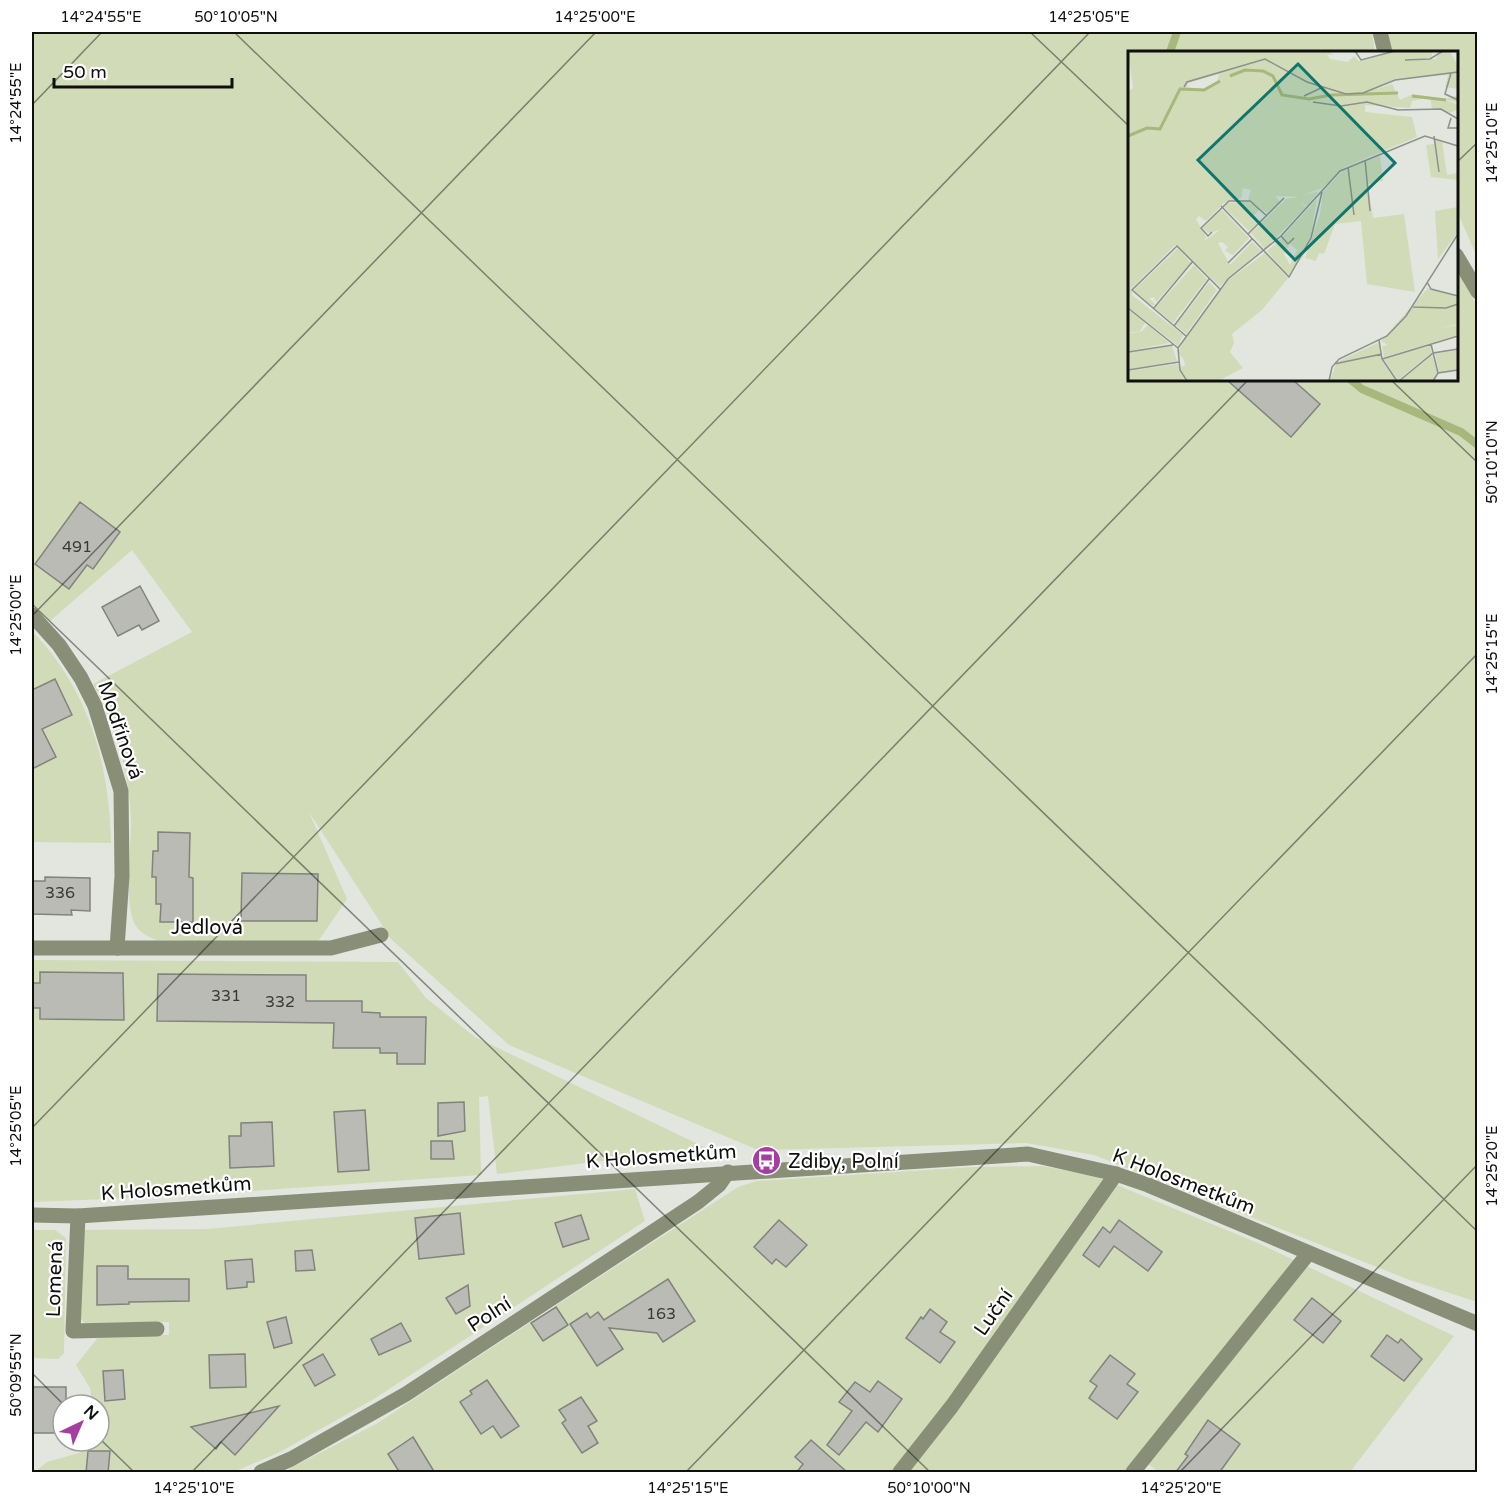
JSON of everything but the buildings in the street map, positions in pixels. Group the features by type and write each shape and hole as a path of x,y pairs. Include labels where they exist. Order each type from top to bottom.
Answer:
{"street":[{"path":"1380,32 1385,51"},
{"path":"1458,258 1478,292"},
{"name":"Modřínová","path":"32,615 59,645 81,678 95,706 121,790 122,876 117,948"},
{"name":"Jedlová","path":"32,948 331,948 381,935"},
{"name":"K Holosmetkům","path":"32,1215 78,1216 1028,1154 1116,1174 1148,1185 1478,1324"},
{"name":"Polní","path":"261,1473 291,1459 406,1394 698,1202 719,1185 728,1172"},
{"name":"Luční","path":"900,1473 952,1406 1116,1174"},
{"name":"Lomená","path":"78,1216 73,1331 157,1329"},
{"path":"1133,1473 1308,1254"}],"green space":[{"path":"32,32 1372,32 1375,51 1128,51 1128,381 1458,381 1458,272 1477,306 1477,1302 1407,1279 1094,1155 1026,1143 758,1150 509,1045 391,939 309,812 347,899 317,943 157,940 146,935 134,924 129,899 131,820 128,785 114,732 93,684 192,632 132,550 50,621 32,603"},
{"path":"1374,32 1477,32 1477,257 1458,213 1458,51 1383,51"},
{"path":"32,631 52,654 68,678 82,703 92,729 106,784 111,843 32,842"},
{"path":"32,960 398,962 426,998 475,1037 706,1148 497,1174 488,1096 479,1097 481,1175 180,1196 32,1202"},
{"path":"1042,1166 1095,1176 1258,1243 1454,1336 1350,1472 1159,1472 1144,1461 1135,1472 283,1472 376,1424 531,1322 543,1341 568,1325 555,1306 738,1187 757,1181 973,1167"},
{"path":"635,1189 645,1221 374,1399 278,1453 233,1472 35,1472 47,1462 79,1453 111,1453 111,1393 91,1393 76,1365 99,1336 169,1335 169,1322 85,1323 77,1316 80,1230 207,1229"},
{"path":"32,1230 55,1230 66,1238 64,1353 58,1359 32,1358"}],"waterway":[{"path":"1170,51 1177,32"},
{"path":"1352,381 1362,389 1461,432 1478,445"}],"place":[{"name":"Zdiby, Polní","path":"767,1161"}]}
